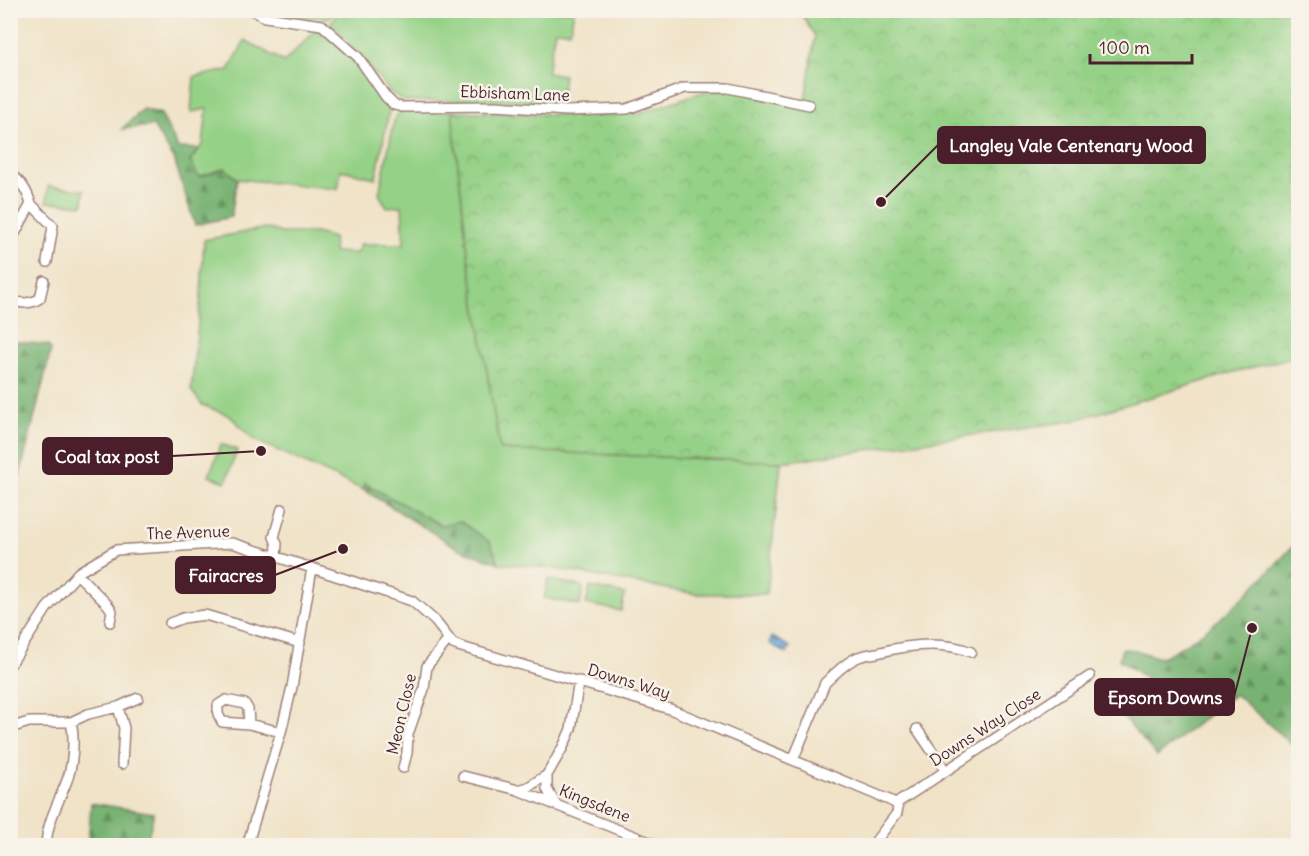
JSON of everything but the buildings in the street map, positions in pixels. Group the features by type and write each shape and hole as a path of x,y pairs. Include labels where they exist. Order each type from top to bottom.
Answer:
{"street":[{"name":"Ebbisham Lane","path":"252,10 265,17 322,25 358,57 386,97 394,105 402,107 496,106 566,111 627,109 685,88 729,88 809,105"},
{"path":"10,174 22,184 31,204 53,226 47,262"},
{"path":"10,246 31,204"},
{"path":"10,301 25,304 37,301 40,298 44,281"},
{"path":"276,558 277,544 274,537 282,509"},
{"name":"The Avenue","path":"10,665 47,608 77,574 116,550 232,543 312,568"},
{"path":"247,846 281,732 300,643 312,568"},
{"name":"Downs Way","path":"312,568 412,601 420,606 458,646 670,709 897,803"},
{"path":"77,574 108,605 112,612 110,622"},
{"path":"170,622 206,615 300,643"},
{"name":"Meon Close","path":"403,768 408,734 424,689 427,666 449,639"},
{"path":"793,760 825,683 834,673 856,658 903,646 946,645 971,652"},
{"name":"Downs Way Close","path":"897,803 1090,676"},
{"path":"518,790 528,787 547,775 563,747 571,729 579,681"},
{"path":"10,729 29,722 71,722 138,698"},
{"path":"118,707 124,728 122,764"},
{"path":"46,846 51,814 67,780 74,735 71,722"},
{"path":"249,724 281,732"},
{"path":"917,729 945,770"},
{"path":"547,775 547,789 555,803"},
{"name":"Kingsdene","path":"463,776 518,790 555,803 659,846"},
{"path":"872,846 897,813 897,803"}],"green space":[{"path":"261,11 334,11 329,18 290,16"},
{"path":"339,11 574,11 570,31 555,30 547,73 564,75 560,104 508,101 404,101 390,92 339,31 330,24"},
{"path":"799,11 1298,11 1298,356 1234,372 1072,421 781,462 500,450 468,255 452,111 570,115 640,113 699,93 728,88 805,101 815,36"},
{"path":"316,30 334,41 349,55 388,108 376,178 341,170 338,189 237,179 225,168 199,177 190,161 203,144 207,109 191,112 194,77 229,70 245,40 284,62"},
{"path":"442,107 442,111 452,111 468,255 500,450 781,462 767,594 696,594 551,568 499,563 490,542 441,525 364,484 364,490 253,439 230,416 202,405 191,390 201,296 204,240 266,228 281,233 316,233 333,238 334,252 357,253 360,244 404,244 402,206 387,207 379,194 395,117 405,110"},
{"path":"143,109 161,114 178,148 199,149 190,161 199,177 225,168 237,179 231,217 195,225 174,159 153,126 122,129"},
{"path":"48,186 84,190 83,205 47,202"},
{"path":"11,341 48,345 51,350 11,505"},
{"path":"221,444 237,450 226,482 209,476"},
{"path":"364,483 441,525 460,521 490,542 499,563 459,549 364,490"},
{"path":"1298,541 1298,750 1235,694 1157,756 1121,715 1146,678 1119,660 1122,649 1135,650 1160,658 1180,648 1234,606"},
{"path":"548,579 583,587 580,605 544,598"},
{"path":"590,587 625,594 621,611 586,604"},
{"path":"91,803 154,813 146,845 88,845"}],"water":[{"path":"772,637 790,647 787,654 769,643"}],"place":[{"name":"Langley Vale Centenary Wood","path":"881,202"},
{"name":"Coal tax post","path":"261,451"},
{"name":"Fairacres","path":"343,549"},
{"name":"Epsom Downs","path":"1252,628"}]}
